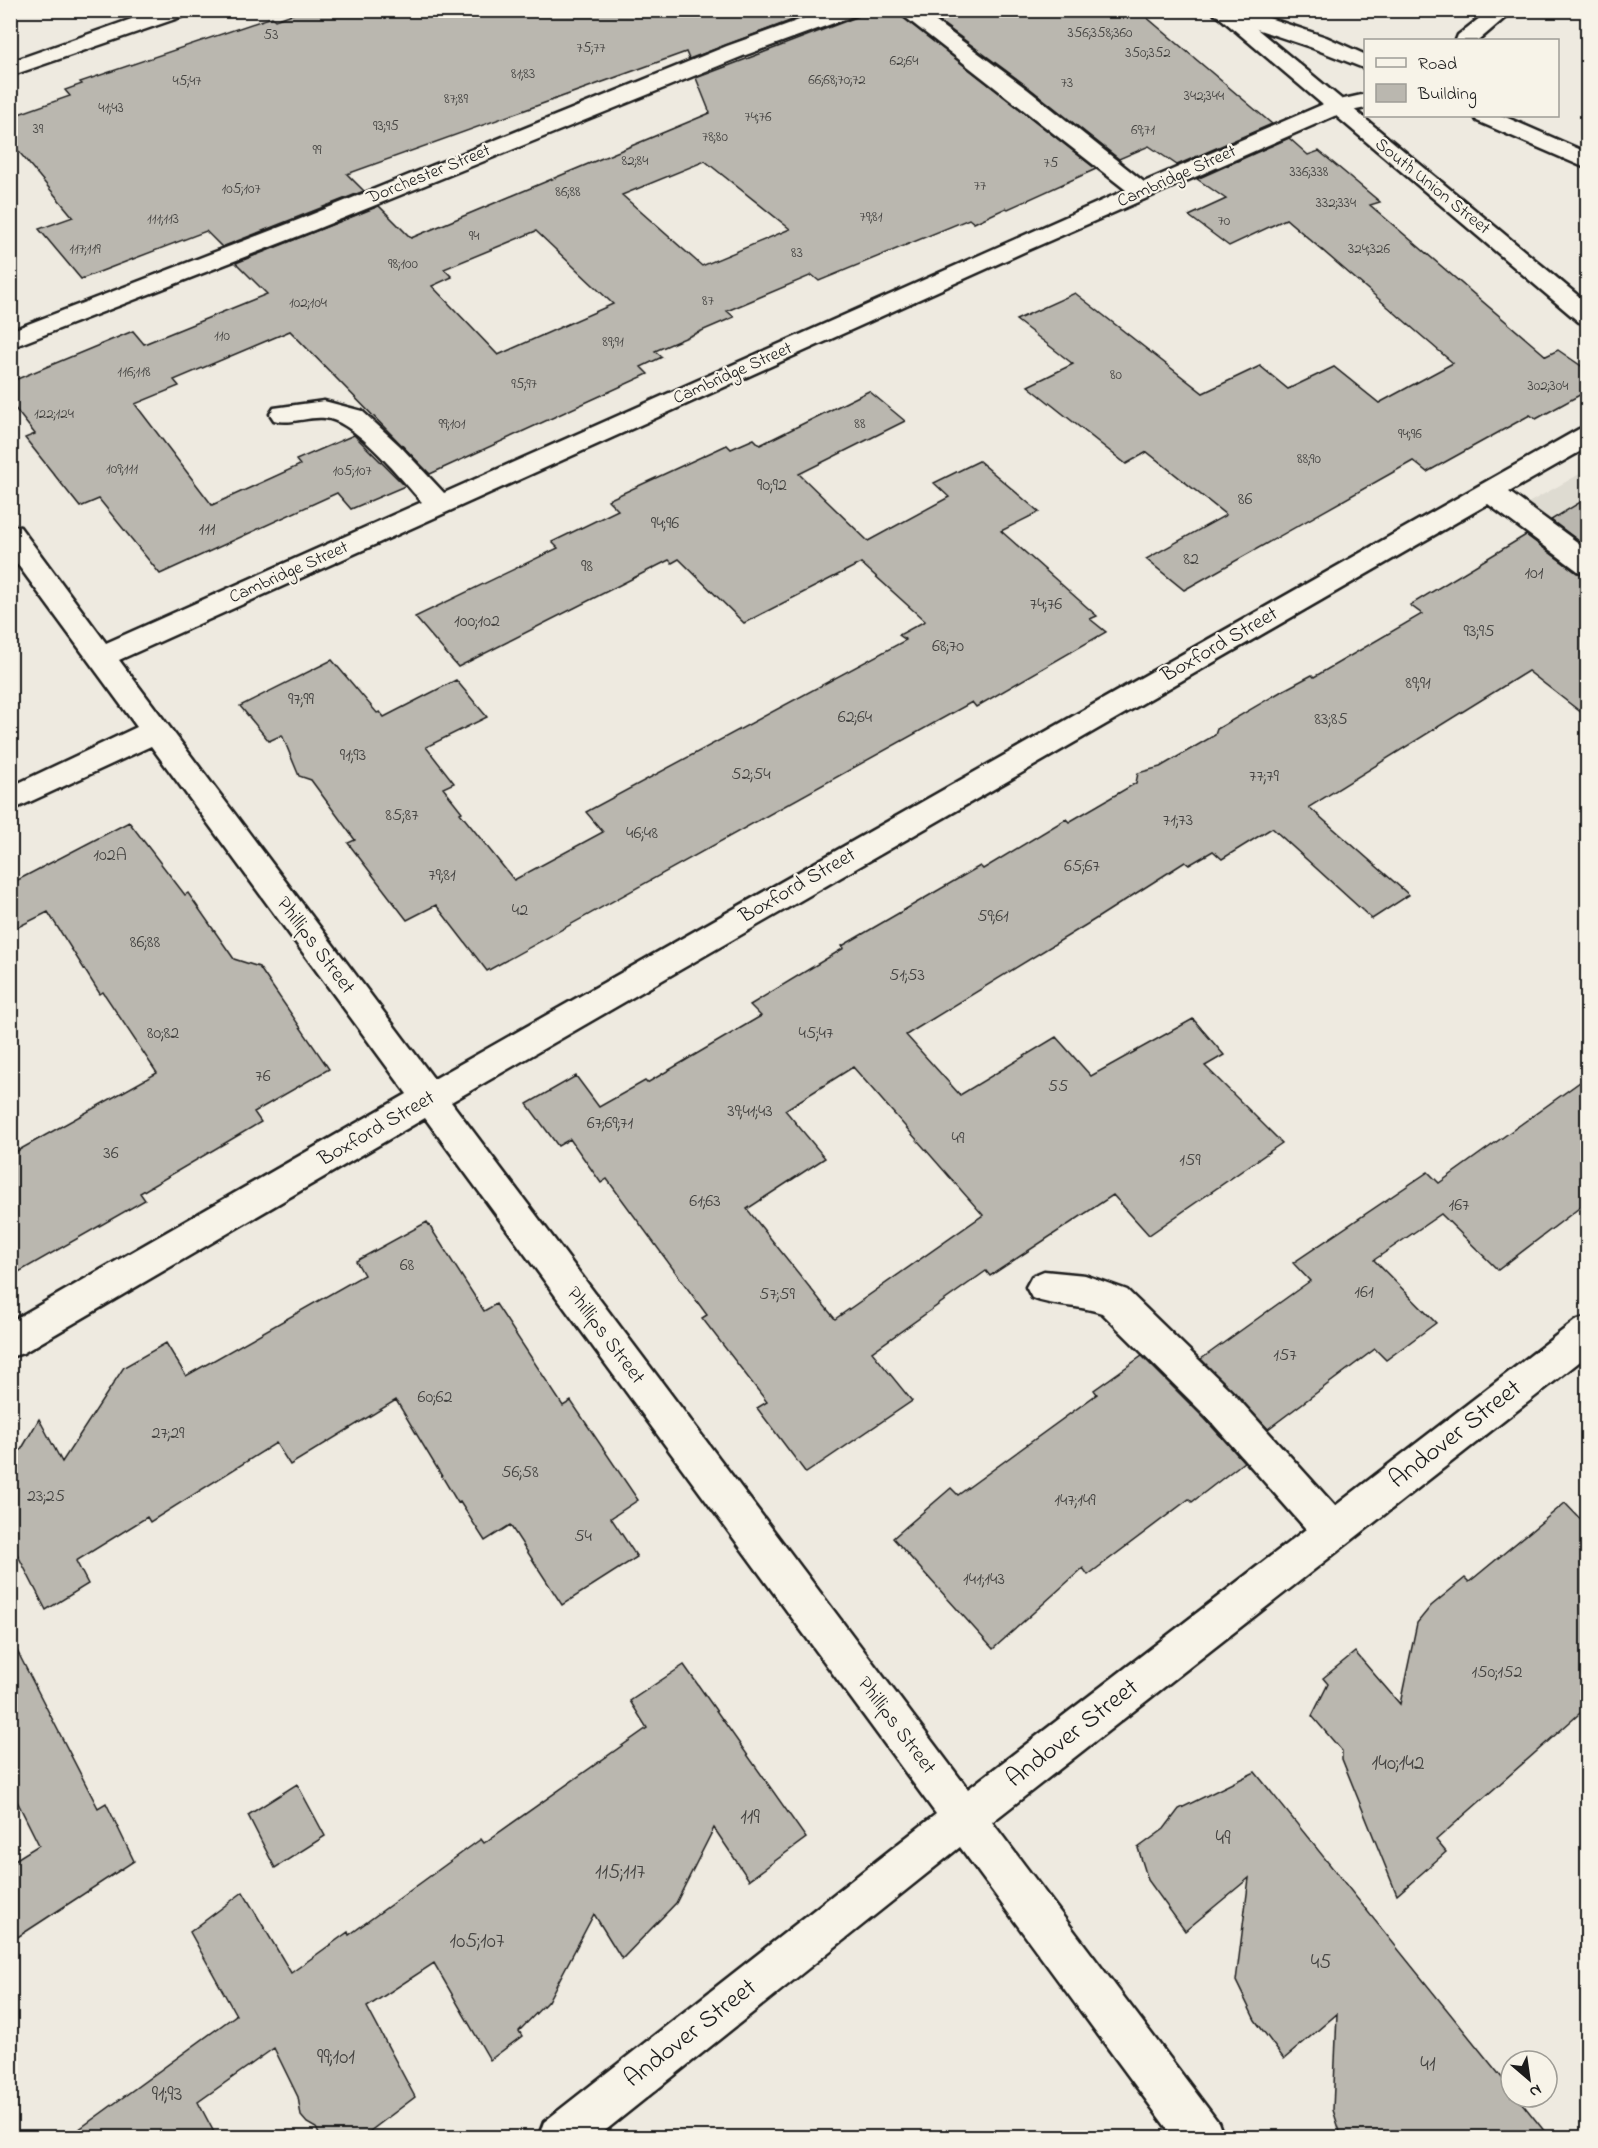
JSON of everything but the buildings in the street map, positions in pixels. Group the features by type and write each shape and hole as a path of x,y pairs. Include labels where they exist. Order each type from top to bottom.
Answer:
{"street":[{"path":"10,70 137,17 179,10"},
{"name":"Dorchester Street","path":"10,340 317,220 735,51 848,10"},
{"path":"906,10 1019,94 1142,192"},
{"path":"1222,10 1318,42 1364,63"},
{"name":"South Union Street","path":"1222,10 1334,108 1470,217 1587,318"},
{"path":"1467,39 1504,10"},
{"name":"Cambridge Street","path":"103,656 1142,192 1334,108 1364,101"},
{"path":"1487,117 1587,162"},
{"path":"283,414 324,409 353,417 391,452 440,505"},
{"name":"Boxford Street","path":"10,1341 1587,435"},
{"path":"1489,491 1587,564"},
{"name":"Phillips Street","path":"10,534 103,656 155,731 1202,2138"},
{"path":"10,800 155,731"},
{"path":"1044,1287 1084,1291 1114,1302 1220,1405 1333,1532"},
{"name":"Andover Street","path":"560,2138 964,1818 1587,1333"}],"shaded area":[{"path":"1587,470 1587,547 1528,503"}]}
